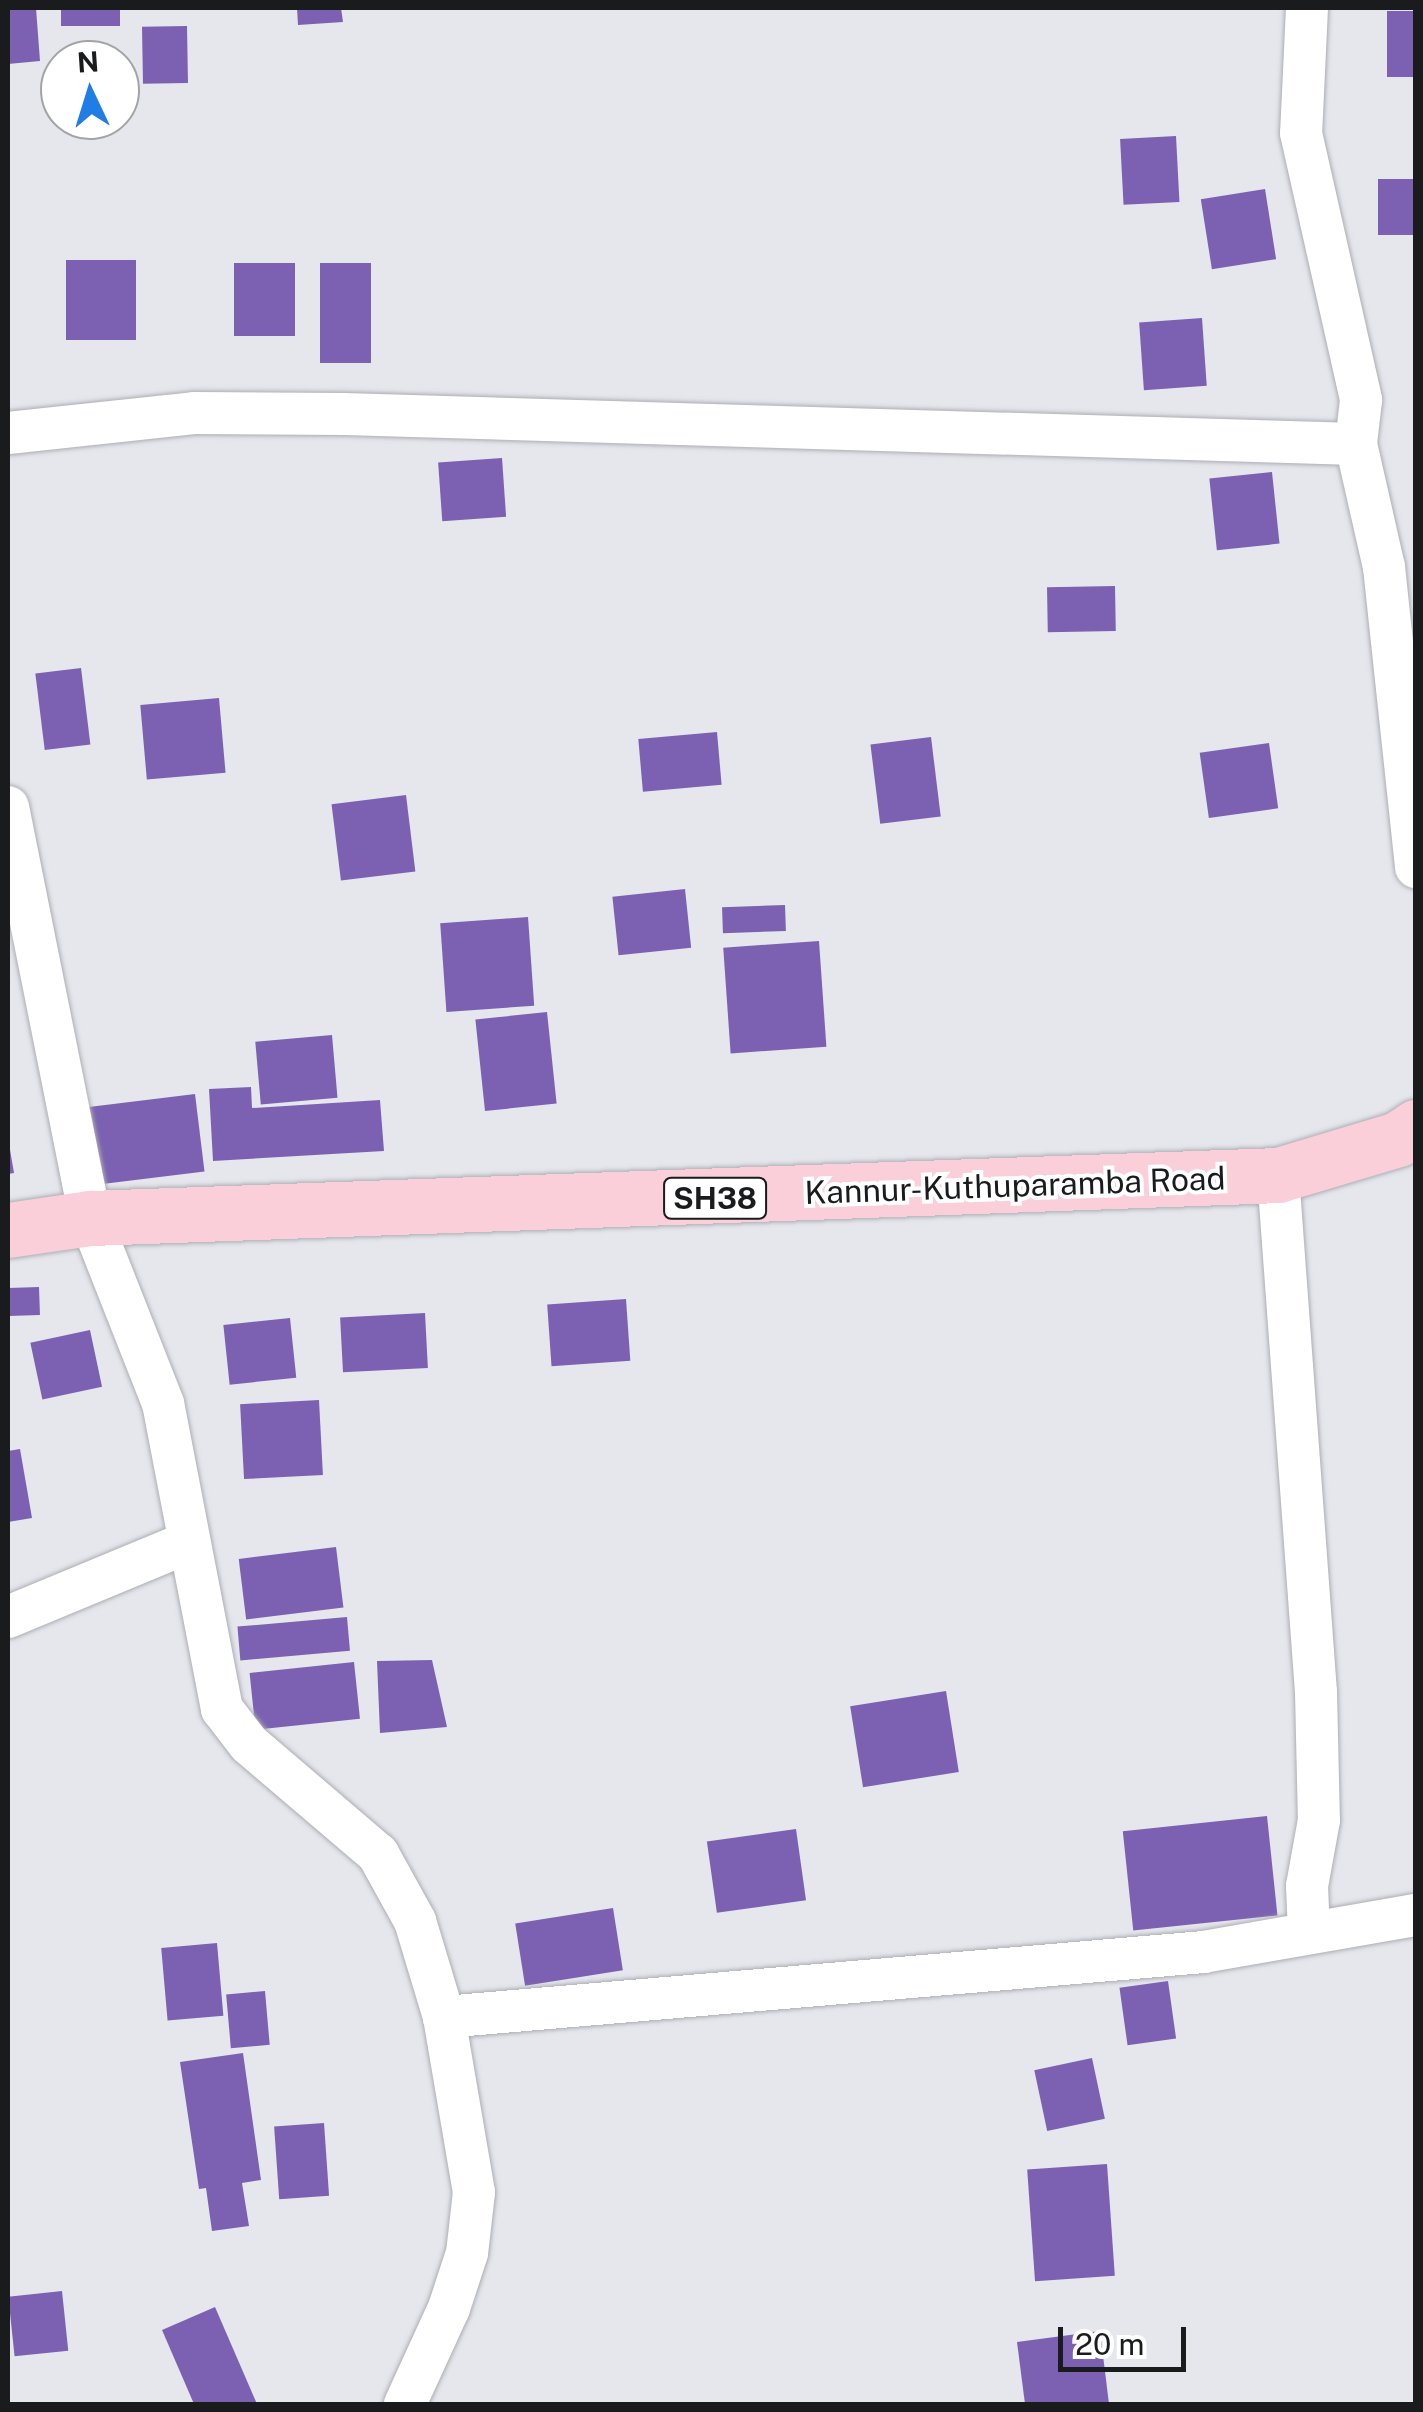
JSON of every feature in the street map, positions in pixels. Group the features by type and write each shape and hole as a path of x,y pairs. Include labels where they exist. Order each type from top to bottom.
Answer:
{"main road":[{"name":"Kannur-Kuthuparamba Road","path":"8,1230 90,1218 1278,1175 1416,1128"}],"street":[{"path":"1307,8 1301,133 1361,400 1356,444 1384,567 1416,867"},
{"path":"8,433 194,413 344,414 1356,444"},
{"path":"8,808 90,1218 162,1402 222,1709 248,1744 378,1854 415,1920 444,2017 474,2192 466,2253 450,2308 405,2404"},
{"path":"1278,1175 1316,1692 1319,1820 1307,1886 1309,1933"},
{"path":"8,1617 189,1542"},
{"path":"444,2017 1203,1952 1416,1914"}],"building":[{"path":"8,8 36,8 40,61 8,64"},
{"path":"61,8 120,8 120,26 61,26"},
{"path":"297,8 341,8 343,22 298,25"},
{"path":"1387,11 1416,11 1416,77 1387,77"},
{"path":"187,26 188,83 143,84 142,27"},
{"path":"1176,136 1179,202 1124,205 1120,139"},
{"path":"1378,179 1416,179 1416,235 1378,235"},
{"path":"1265,189 1276,259 1212,269 1201,199"},
{"path":"66,260 136,260 136,340 66,340"},
{"path":"234,263 295,263 295,336 234,336"},
{"path":"320,263 371,263 371,363 320,363"},
{"path":"1202,318 1207,386 1144,390 1139,322"},
{"path":"502,458 506,517 442,521 438,462"},
{"path":"1272,472 1280,544 1217,550 1209,479"},
{"path":"1115,586 1116,631 1048,632 1047,587"},
{"path":"81,668 90,744 45,750 35,674"},
{"path":"219,698 226,773 147,780 140,705"},
{"path":"717,732 722,785 643,792 638,739"},
{"path":"931,737 941,816 880,824 870,744"},
{"path":"1269,743 1278,808 1209,818 1200,753"},
{"path":"406,795 415,871 341,881 332,804"},
{"path":"685,889 691,948 619,955 612,897"},
{"path":"785,905 786,931 723,933 722,907"},
{"path":"528,917 534,1006 446,1012 440,923"},
{"path":"819,941 826,1047 731,1053 723,948"},
{"path":"547,1012 557,1103 485,1111 475,1020"},
{"path":"332,1035 337,1098 261,1104 255,1042"},
{"path":"251,1087 252,1108 380,1100 384,1151 213,1161 209,1089"},
{"path":"195,1094 205,1171 94,1185 85,1108"},
{"path":"8,1138 14,1173 8,1174"},
{"path":"39,1287 40,1315 9,1316 8,1288"},
{"path":"626,1299 630,1361 552,1366 547,1305"},
{"path":"425,1313 428,1368 343,1372 340,1317"},
{"path":"290,1318 296,1378 230,1385 223,1325"},
{"path":"90,1330 102,1387 42,1399 30,1343"},
{"path":"319,1400 323,1475 244,1479 240,1404"},
{"path":"20,1449 32,1518 8,1522 8,1451"},
{"path":"336,1547 343,1608 246,1619 239,1559"},
{"path":"347,1617 350,1651 240,1660 237,1627"},
{"path":"432,1660 447,1727 380,1733 377,1661"},
{"path":"354,1662 360,1719 256,1730 250,1673"},
{"path":"946,1691 959,1772 863,1787 850,1706"},
{"path":"1267,1816 1277,1915 1133,1931 1123,1831"},
{"path":"796,1829 806,1900 717,1913 707,1842"},
{"path":"613,1908 623,1970 525,1986 515,1923"},
{"path":"217,1943 223,2016 168,2021 161,1948"},
{"path":"1168,1981 1176,2038 1128,2045 1119,1988"},
{"path":"265,1991 270,2045 231,2048 226,1994"},
{"path":"243,2053 261,2180 242,2183 249,2226 212,2231 206,2188 199,2189 180,2062"},
{"path":"1092,2058 1105,2119 1047,2131 1034,2070"},
{"path":"324,2123 329,2196 279,2199 274,2126"},
{"path":"1107,2164 1115,2276 1035,2281 1027,2170"},
{"path":"62,2291 68,2351 15,2356 8,2297"},
{"path":"215,2307 257,2404 194,2404 162,2330"},
{"path":"1100,2331 1109,2404 1025,2404 1017,2342"}]}
